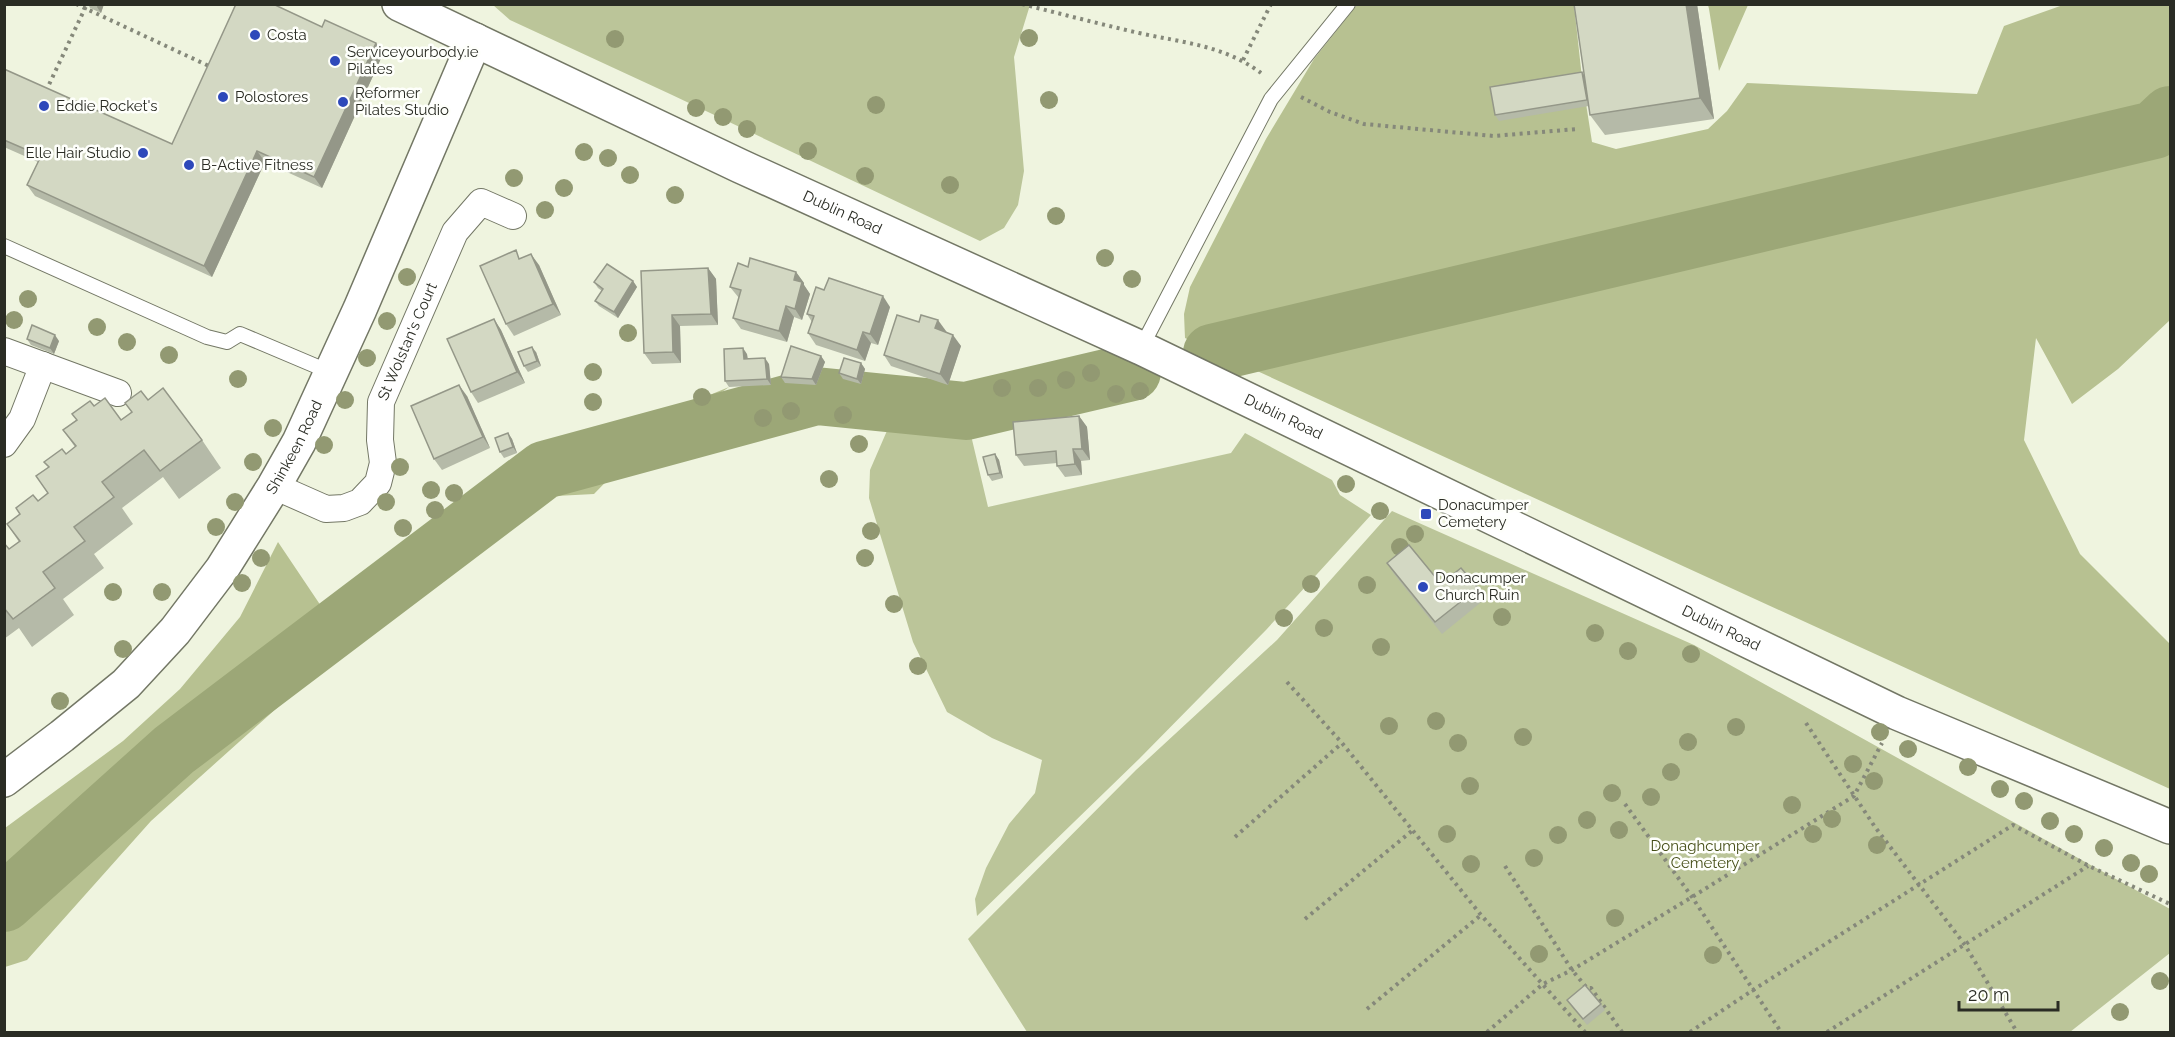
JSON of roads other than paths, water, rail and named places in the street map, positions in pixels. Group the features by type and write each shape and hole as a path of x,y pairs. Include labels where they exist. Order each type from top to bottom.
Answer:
{"main road":[{"name":"Dublin Road","path":"399,4 750,171 1141,348 1896,713 2170,827"},
{"name":"Shinkeen Road","path":"4,780 126,684 176,631 222,569 299,442 360,309 475,40"}],"street":[{"name":"St Wolstan's Court","path":"274,486 326,509 344,508 360,502 378,483 383,463 380,440 381,402 455,232 481,202 513,216"},
{"path":"4,351 118,393"},
{"path":"4,444 22,419 43,365"}],"lane":[{"path":"1141,348 1271,99 1348,4"},
{"path":"4,246 207,338 227,342 240,334 330,372"}],"waterway":[{"path":"1212,353 2154,130 2170,115"},
{"path":"4,903 174,750 544,470 816,396 966,411 1132,372"}],"place":[{"name":"Costa","path":"255,35"},
{"name":"Serviceyourbody.ie Pilates","path":"335,61"},
{"name":"Polostores","path":"223,97"},
{"name":"Reformer Pilates Studio","path":"343,102"},
{"name":"Eddie Rocket's","path":"44,106"},
{"name":"Elle Hair Studio","path":"143,153"},
{"name":"B-Active Fitness","path":"189,165"},
{"name":"Donacumper Cemetery","path":"1426,514"},
{"name":"Donacumper Church Ruin","path":"1423,587"}],"park label":[{"name":"Donaghcumper Cemetery","path":"1705,854"}]}
